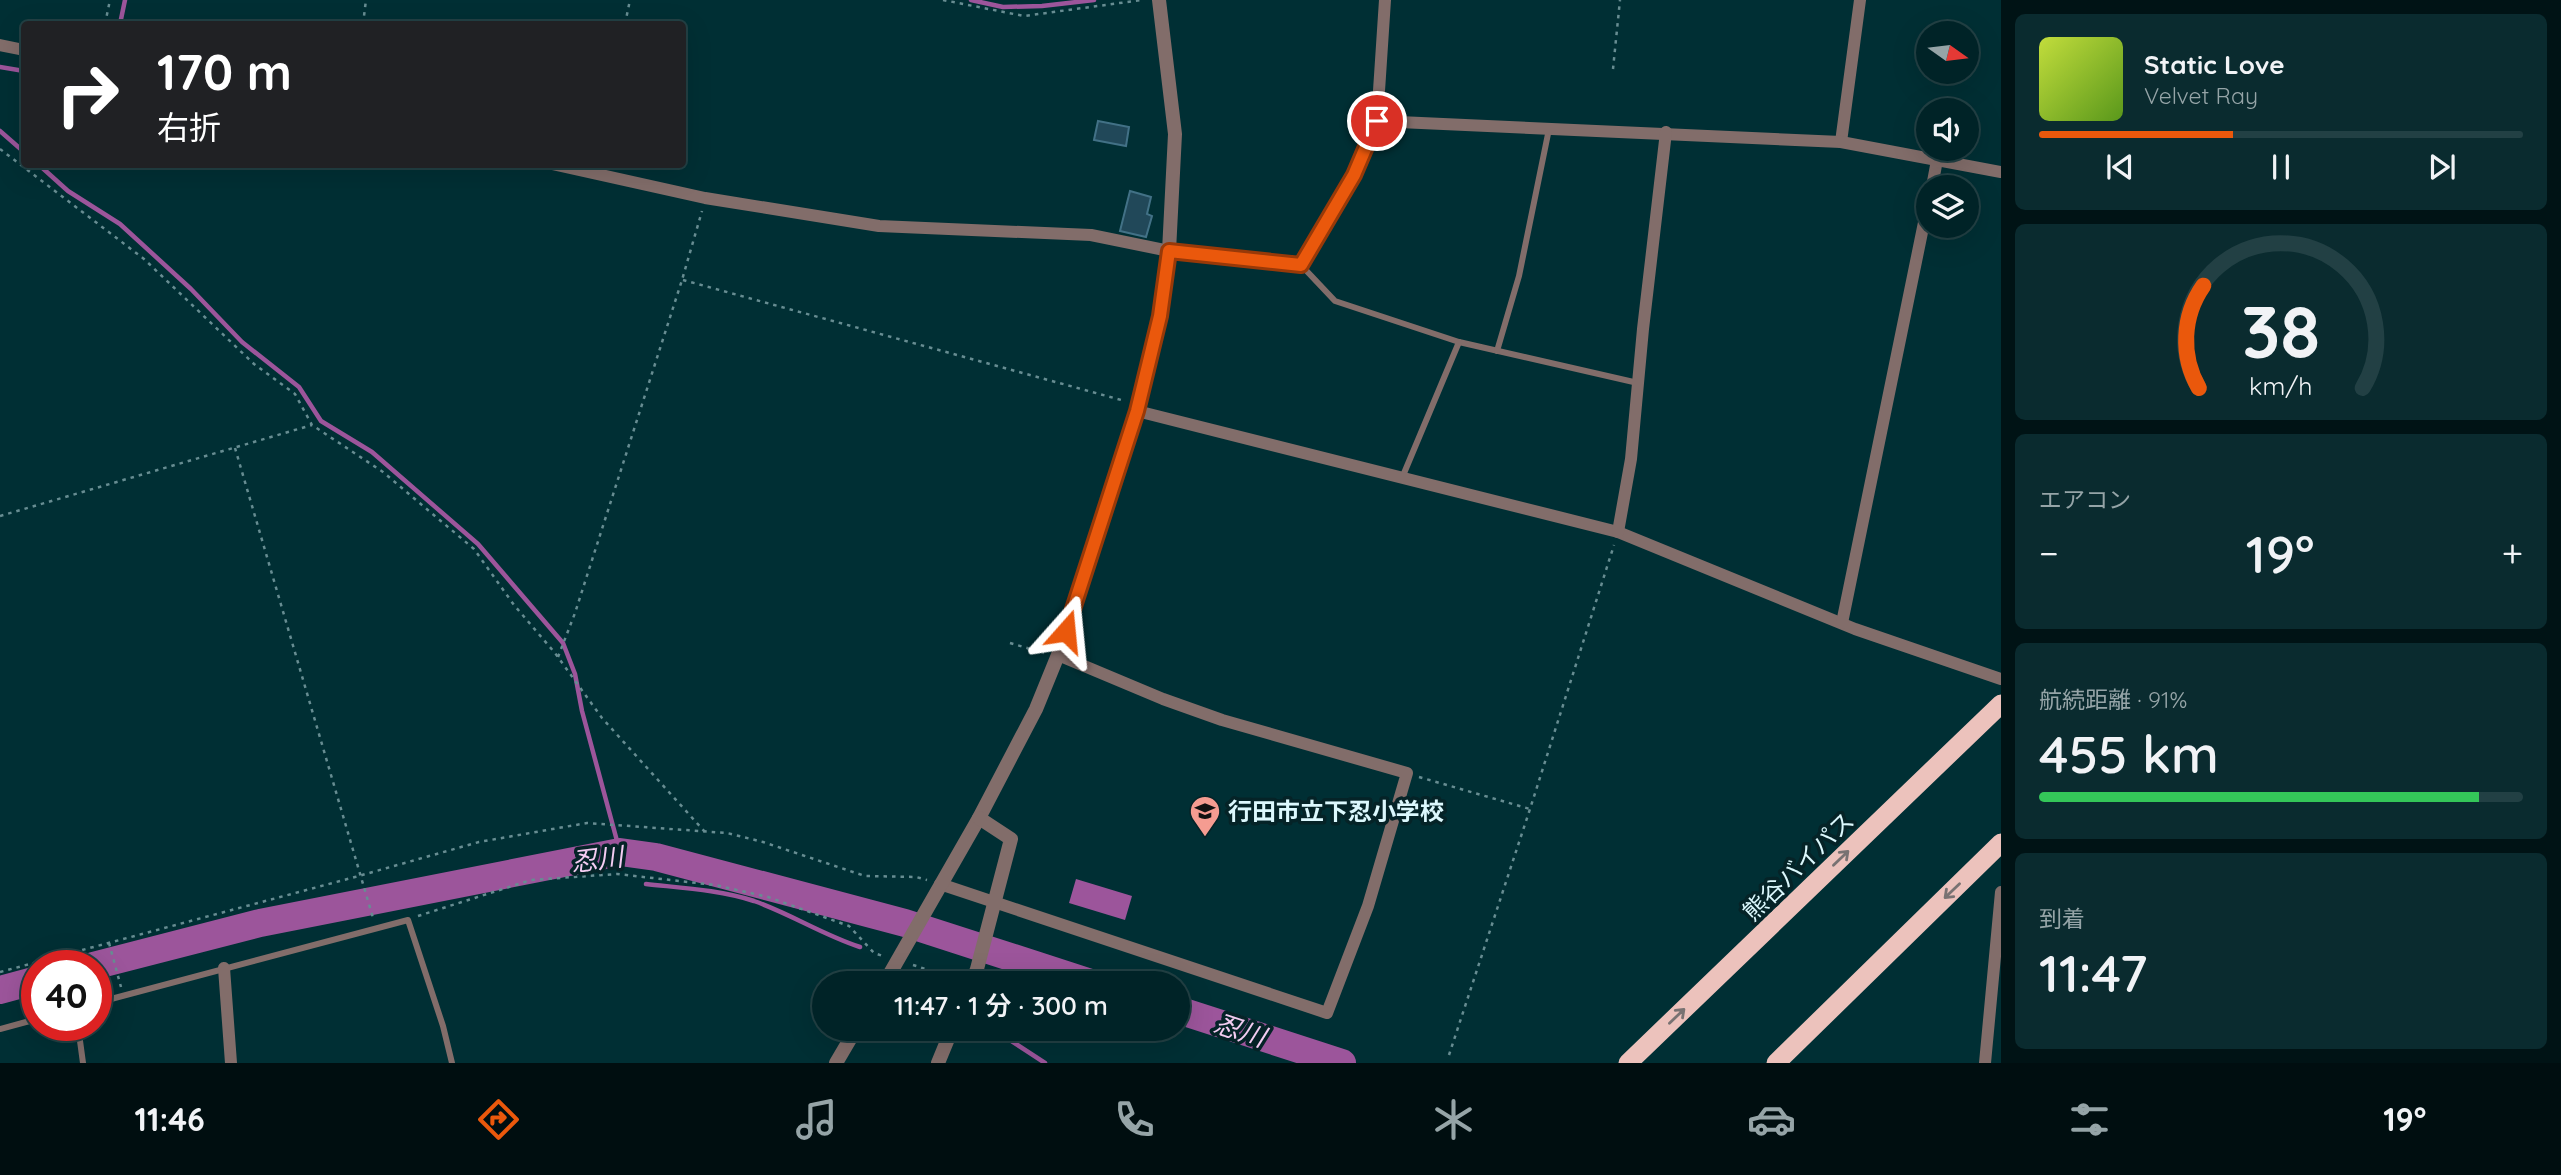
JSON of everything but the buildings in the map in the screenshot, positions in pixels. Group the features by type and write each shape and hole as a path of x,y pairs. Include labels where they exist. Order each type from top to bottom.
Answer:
{"highway":[{"name":"熊谷バイパス","path":"1628,1063 2001,704"},
{"path":"1776,1063 2001,843"}],"street":[{"path":"892,971 979,818 1036,709 1051,654 1138,408 1160,316 1169,251 1175,134 1159,0"},
{"path":"594,169 705,198 879,226 1091,235 1169,251 1301,265 1354,175 1377,121 1385,0"},
{"path":"1841,142 1860,0"},
{"path":"0,45 21,49"},
{"path":"1377,121 1841,142 1916,156"},
{"path":"1618,532 1631,459 1666,132"},
{"path":"1942,161 2001,172"},
{"path":"1842,623 1921,238"},
{"path":"1138,408 1618,532 1842,623 2001,680"},
{"path":"940,884 993,907 1327,1013 1368,906 1407,774 1222,720 1051,654"},
{"path":"976,971 1011,839 979,818"},
{"path":"1985,1063 2001,892"},
{"path":"225,968 231,1063"},
{"path":"836,1063 849,1041"},
{"path":"938,1063 947,1041"}],"lane":[{"path":"1497,351 1519,276 1549,129"},
{"path":"1301,265 1335,301 1460,342 1638,383"},
{"path":"1402,478 1460,342"},
{"path":"112,999 408,920 443,1026 452,1063"},
{"path":"0,1029 21,1023"},
{"path":"80,1041 83,1063"}],"path":[{"path":"106,21 110,0"},
{"path":"363,21 366,0"},
{"path":"626,21 631,0"},
{"path":"943,0 1024,16 1142,0"},
{"path":"1613,69 1620,0"},
{"path":"0,149 21,165"},
{"path":"25,168 144,259 254,364 295,394 312,425 383,472 474,549 513,605 558,657 602,718 705,832"},
{"path":"558,657 579,600 682,280 705,198"},
{"path":"682,280 1138,408"},
{"path":"0,516 312,425"},
{"path":"235,448 376,927"},
{"path":"1448,1055 1618,532"},
{"path":"1010,643 1051,654"},
{"path":"1407,774 1530,809"},
{"path":"0,972 479,842 587,823 727,834 763,842 865,876 916,877 940,884"},
{"path":"408,920 531,880 617,874 715,885 768,897 849,926"},
{"path":"108,943 123,994"}],"shaded area":[{"path":"1076,879 1132,896 1125,920 1069,903"}],"waterway":[{"path":"121,21 125,0"},
{"path":"971,0 1003,7 1094,0"},
{"path":"0,67 21,70"},
{"path":"0,131 21,149"},
{"path":"42,168 68,191 120,224 191,289 242,342 299,387 321,421 372,452 478,544 563,643 575,674 582,711 620,852"},
{"name":"忍川","path":"112,961 260,923 620,852 656,857 905,923 1054,971"},
{"path":"646,884 741,897 860,947"},
{"name":"忍川","path":"0,990 21,984"},
{"name":"忍川","path":"1190,1014 1342,1063"},
{"path":"1011,1041 1045,1063"}],"place":[{"name":"行田市立下忍小学校","path":"1205,838"}],"route":[{"path":"1066,631 1137,411 1160,316 1169,251 1301,265 1354,175 1377,121"}]}
